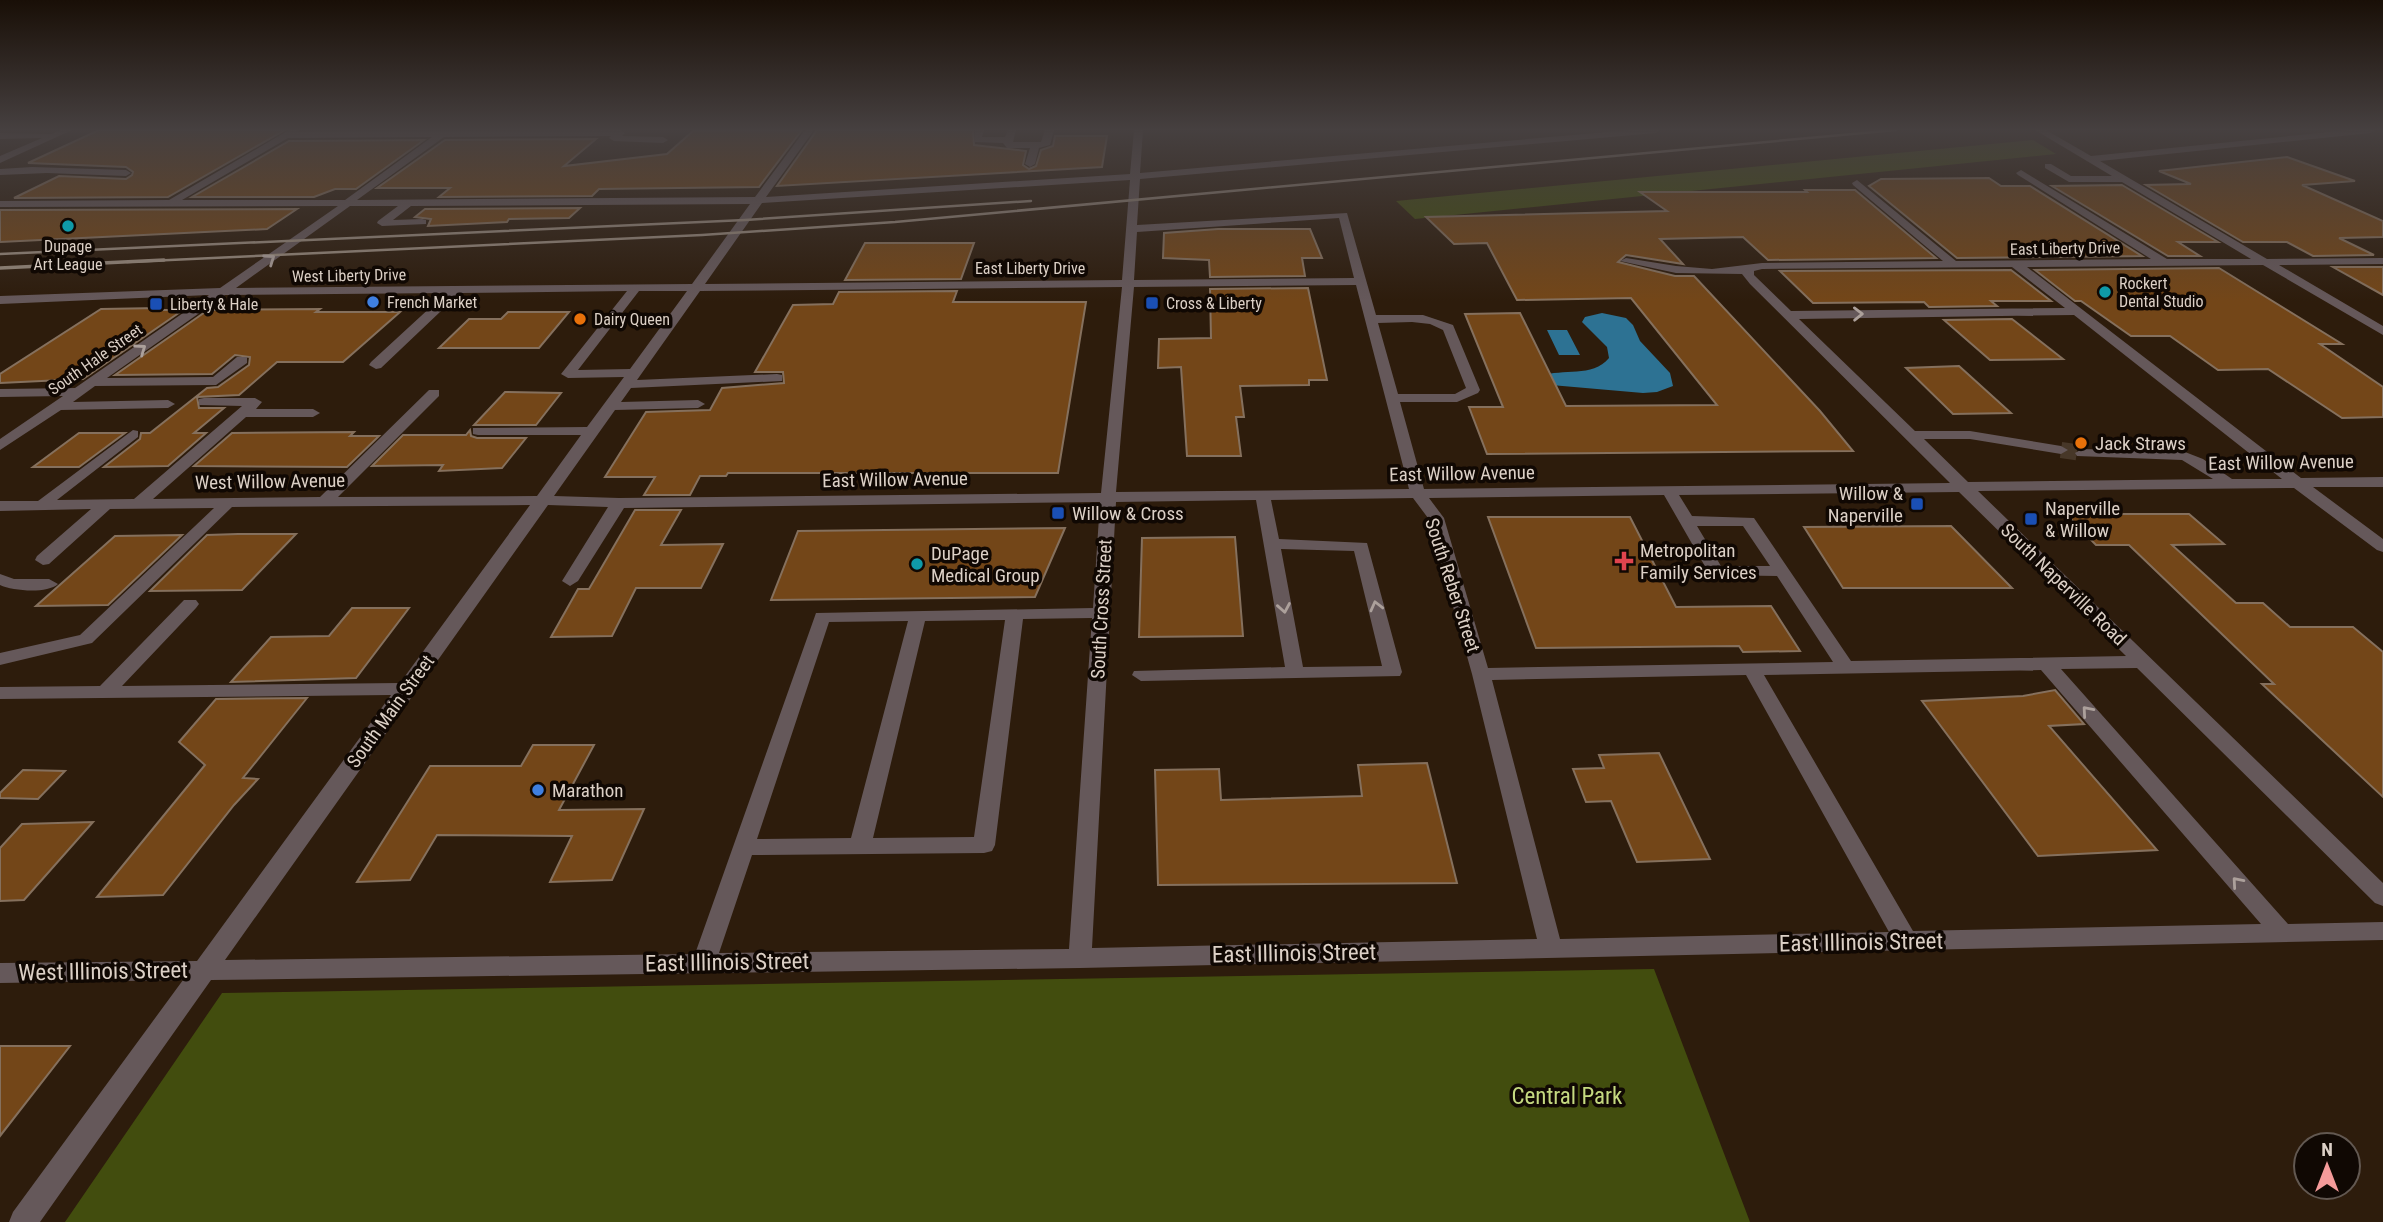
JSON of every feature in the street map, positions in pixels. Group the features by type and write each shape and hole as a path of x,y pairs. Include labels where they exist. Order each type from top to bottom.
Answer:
{"street":[{"path":"172,202 197,187"},
{"name":"South Hale Street","path":"0,446 369,187"},
{"name":"South Main Street","path":"23,1222 768,187"},
{"path":"0,204 758,201 977,187"},
{"name":"South Cross Street","path":"1080,958 1108,498 1129,283 1133,187"},
{"path":"1862,187 1954,265"},
{"path":"2043,187 2163,262"},
{"path":"2138,187 2383,331"},
{"path":"407,204 382,223 422,222"},
{"name":"South Reber Street","path":"1131,229 1343,215 1418,494 1436,518 1481,674 1550,947"},
{"name":"East Liberty Drive","path":"1626,261 1662,270 1748,271 1762,266 2383,261"},
{"path":"2015,264 2161,373 2296,483 2383,547"},
{"name":"South Naperville Road","path":"1748,271 1748,276 2383,897"},
{"name":"East Liberty Drive","path":"698,285 1361,281"},
{"name":"West Liberty Drive","path":"0,300 222,292 698,285"},
{"path":"637,286 568,374 631,379 777,378"},
{"path":"376,365 457,289"},
{"path":"1790,315 2077,311"},
{"path":"1371,319 1423,320 1444,324 1449,328 1473,390 1457,398 1392,398"},
{"path":"93,382 216,381 242,360"},
{"path":"0,393 78,392"},
{"path":"324,502 434,393"},
{"path":"138,504 255,401 204,402"},
{"path":"58,406 168,404"},
{"path":"611,406 698,404"},
{"path":"242,413 313,413"},
{"path":"478,431 593,431"},
{"path":"42,505 133,434"},
{"path":"1911,435 1970,435 2061,450"},
{"path":"2082,453 2185,456 2198,461 2229,484"},
{"name":"East Willow Avenue","path":"541,502 1108,498 2383,482"},
{"path":"1669,491 1716,571 1783,571"},
{"path":"1263,496 1295,673"},
{"name":"West Willow Avenue","path":"0,506 541,502"},
{"path":"0,659 86,639 228,503"},
{"path":"570,581 620,503"},
{"path":"43,560 107,504"},
{"path":"1687,522 1748,521 1845,666"},
{"path":"1141,675 1393,673 1361,546 1273,544"},
{"path":"0,579 11,584 49,584"},
{"path":"105,692 190,604"},
{"path":"704,963 822,617 1101,612"},
{"path":"743,847 984,845 1015,614"},
{"path":"859,846 918,615"},
{"path":"1481,674 2143,662"},
{"path":"2045,663 2282,933"},
{"path":"1752,668 1907,942"},
{"path":"0,694 407,689"},
{"name":"East Illinois Street","path":"205,969 1080,958 2383,931"},
{"name":"West Illinois Street","path":"0,972 205,969"}],"green space":[{"path":"1542,187 1730,187 1415,219 1396,201"},
{"name":"Central Park","path":"1654,969 1750,1222 65,1222 222,993"}],"water":[{"path":"1602,313 1626,318 1633,325 1640,341 1670,373 1673,386 1657,392 1643,393 1551,385 1541,376 1594,368 1609,358 1607,347 1582,322 1585,317"},
{"path":"1547,330 1567,330 1580,355 1559,355"}],"building":[{"path":"36,187 185,187 168,197 14,198"},
{"path":"209,187 359,187 335,189 314,197 192,197"},
{"path":"757,187 599,189 592,196 439,197 450,188 377,188"},
{"path":"1870,187 2032,187 2142,256 1957,258"},
{"path":"2054,187 2125,187 2218,242 2178,242 2200,256 2168,256"},
{"path":"2149,187 2307,187 2383,221 2383,237 2339,238 2374,255 2313,256 2287,242 2243,242"},
{"path":"1805,190 1855,190 1936,258 1768,260 1743,237 1660,239 1683,264 1626,255 1618,262 1675,276 1694,276 1820,411 1853,451 1487,454 1469,407 1503,407 1465,314 1520,313 1566,406 1717,405 1631,298 1517,300 1487,243 1454,244 1426,217 1667,211 1640,192 1807,192"},
{"path":"580,208 569,218 509,219 507,222 428,226 431,219 415,217 425,209"},
{"path":"297,209 267,229 0,242 0,210"},
{"path":"1218,229 1310,229 1322,258 1302,258 1305,276 1210,277 1209,260 1163,258 1164,233"},
{"path":"865,243 974,243 961,279 845,280"},
{"path":"2333,267 2383,267 2383,295"},
{"path":"2219,268 2342,344 2320,344 2383,387 2383,417 2342,418 2268,369 2218,370 2170,336 2131,336 2081,301 2075,301 2035,270"},
{"path":"2011,270 2051,301 1991,301 1997,306 1929,307 1924,302 1813,303 1780,271"},
{"path":"1308,288 1327,380 1309,380 1309,385 1240,386 1244,417 1236,417 1241,456 1187,456 1181,367 1158,368 1159,339 1211,338 1210,289"},
{"path":"957,291 953,302 1086,302 1058,473 728,473 726,476 700,476 690,495 644,495 655,477 605,477 646,412 710,410 722,388 784,383 783,372 755,372 793,305 833,304 839,292"},
{"path":"159,308 155,310 183,310 83,379 0,383 0,374 101,309"},
{"path":"320,309 316,312 400,312 343,362 277,362 239,395 197,397 199,408 224,408 194,433 206,433 168,466 104,467 140,439 141,433 150,433 207,388 218,387 249,365 250,357 235,355 212,374 115,375 208,310"},
{"path":"508,312 569,312 539,348 439,348 469,319 501,319"},
{"path":"2012,319 2063,359 1990,360 1944,320"},
{"path":"1959,366 2011,413 1953,414 1906,368"},
{"path":"505,392 561,393 536,425 474,425"},
{"path":"470,430 471,436 477,438 526,438 502,468 439,471 443,465 372,466 403,435 466,435"},
{"path":"354,432 350,436 379,436 347,467 194,466 232,433"},
{"path":"79,433 125,433 79,467 33,467"},
{"path":"635,510 681,510 661,545 723,544 701,588 636,588 612,636 551,637 578,589 589,589"},
{"path":"2066,514 2189,514 2224,544 2172,545 2236,603 2263,603 2290,627 2353,627 2383,652 2383,797 2262,684 2274,684 2129,545 2096,545"},
{"path":"1488,517 1630,517 1676,607 1771,606 1800,651 1743,652 1739,646 1536,648"},
{"path":"1951,526 2012,588 1843,588 1804,527"},
{"name":"DuPage Medical Group","path":"1065,528 1035,597 771,600 798,531"},
{"path":"296,534 242,590 150,591 207,535"},
{"path":"182,535 108,605 36,606 115,536"},
{"path":"1235,537 1243,636 1139,637 1142,538"},
{"path":"352,608 409,608 356,678 231,682 271,637 329,636"},
{"path":"2055,690 2084,724 2049,726 2157,850 2038,856 1922,701 2023,696"},
{"path":"307,698 243,778 258,779 163,895 97,897 205,765 179,742 216,699"},
{"path":"533,745 594,745 559,810 644,809 612,880 550,882 572,836 437,835 410,880 357,882 430,766 521,766"},
{"path":"1659,753 1710,859 1637,862 1611,801 1586,802 1573,769 1604,768 1599,755"},
{"path":"1427,763 1457,883 1158,885 1155,770 1219,769 1221,800 1362,796 1358,765"},
{"path":"23,770 65,771 38,799 0,798 0,793"},
{"path":"93,822 24,900 0,901 0,848 22,824"},
{"path":"0,1046 70,1046 0,1136"}],"tunnel":[{"path":"2061,450 2082,453"}],"railway":[{"path":"127,262 702,235 895,222 1276,187"},
{"path":"0,254 745,220 1031,201"},
{"path":"0,268 164,260"}],"place":[{"name":"Dupage Art League","path":"68,226"},
{"name":"Rockert Dental Studio","path":"2105,292"},
{"name":"French Market","path":"373,302"},
{"name":"Cross & Liberty","path":"1152,303"},
{"name":"Liberty & Hale","path":"156,304"},
{"name":"Dairy Queen","path":"580,319"},
{"name":"Jack Straws","path":"2081,443"},
{"name":"Willow & Naperville","path":"1917,504"},
{"name":"Willow & Cross","path":"1058,513"},
{"name":"Naperville & Willow","path":"2031,519"},
{"name":"Metropolitan Family Services","path":"1624,561"},
{"name":"DuPage Medical Group","path":"917,564"},
{"name":"Marathon","path":"538,790"}]}
